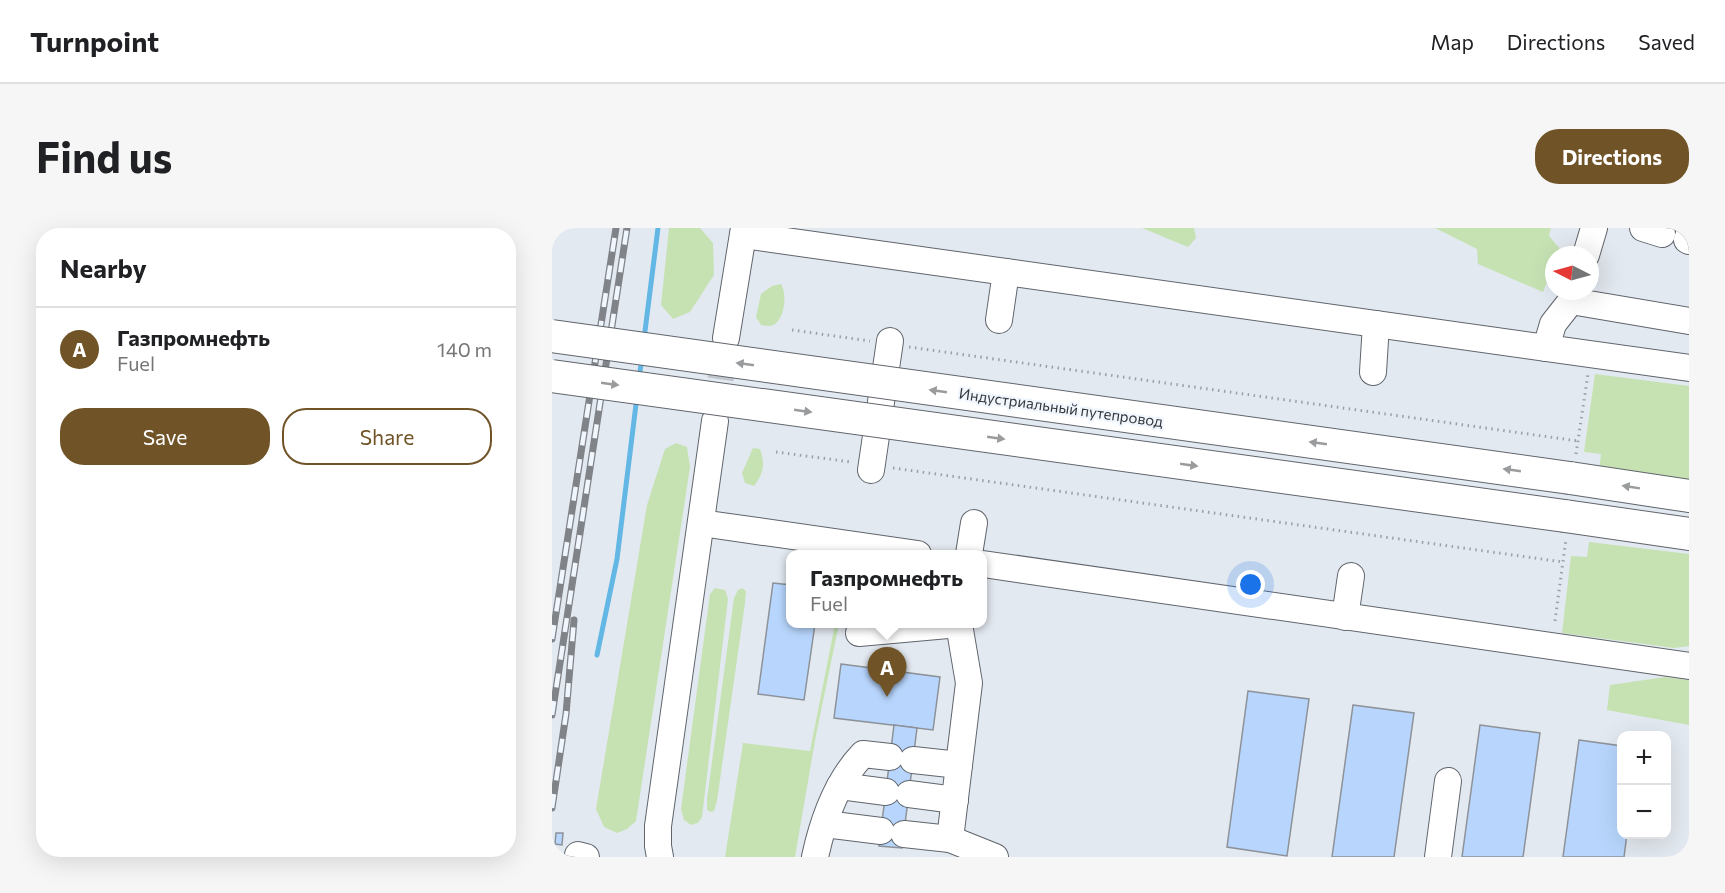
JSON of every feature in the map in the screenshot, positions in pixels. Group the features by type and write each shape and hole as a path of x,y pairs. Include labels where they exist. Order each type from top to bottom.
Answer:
{"main road":[{"name":"Индустриальный путепровод","path":"552,336 1572,469 1688,496"},
{"path":"552,376 1563,526 1687,535"}],"street":[{"path":"1589,246 1594,228"},
{"path":"726,338 743,232 1006,272 1689,368"},
{"path":"1689,234 1687,240 1689,241"},
{"path":"999,320 1006,272"},
{"path":"1546,348 1553,324 1570,300"},
{"path":"1592,300 1689,321"},
{"path":"1373,372 1376,324"},
{"path":"872,468 889,342"},
{"path":"660,857 658,826 715,421"},
{"path":"701,523 884,550"},
{"path":"970,550 974,523"},
{"path":"987,565 1689,666"},
{"path":"1345,616 1351,576"},
{"path":"858,633 914,628"},
{"path":"950,839 969,683 960,628"},
{"path":"1658,662 1689,653"},
{"path":"815,857 840,786 848,769 863,754 959,765"},
{"path":"1438,857 1448,781"},
{"path":"840,786 955,800"},
{"path":"825,824 950,839 995,857"}],"path":[{"path":"792,330 1578,441"},
{"path":"1572,469 1589,369"},
{"path":"776,452 872,468 1563,562"},
{"path":"1555,621 1566,536 1563,526"}],"green space":[{"path":"669,228 700,228 713,243 714,275 690,312 673,319 661,305"},
{"path":"1142,228 1194,228 1196,238 1188,247"},
{"path":"1435,228 1551,228 1549,236 1557,246 1545,246 1543,292 1478,264 1477,249"},
{"path":"781,284 784,298 779,320 773,325 761,325 756,317 761,294 772,286"},
{"path":"1595,374 1689,386 1689,482 1599,471 1601,454 1584,452"},
{"path":"676,443 687,447 690,467 636,821 627,829 617,833 604,827 596,809 647,505 665,449"},
{"path":"753,448 760,449 763,459 762,473 754,486 745,483 742,473"},
{"path":"1589,542 1689,554 1689,646 1674,648 1562,633 1571,556 1587,557"},
{"path":"715,588 725,590 728,599 702,817 698,823 691,825 684,820 681,809 710,594"},
{"path":"742,588 746,591 745,603 717,801 714,811 711,812 707,810 707,799 734,598 738,590"},
{"path":"834,628 838,628 816,735 795,857 725,857 743,743 810,751"},
{"path":"1665,677 1689,680 1689,725 1607,710 1610,685"}],"building":[{"path":"773,583 786,584 786,628 814,628 804,700 758,694"},
{"path":"841,664 940,677 933,730 834,718"},
{"path":"1248,691 1309,699 1287,856 1227,847"},
{"path":"1353,705 1414,713 1394,857 1332,857"},
{"path":"894,725 917,728 902,848 879,846"},
{"path":"1480,725 1540,733 1523,857 1462,857"},
{"path":"1579,740 1617,745 1617,839 1626,839 1624,857 1563,857"},
{"path":"556,833 563,833 562,845 555,844"}],"waterway":[{"path":"644,339 658,228"},
{"path":"639,378 642,358"},
{"path":"597,655 617,559 637,396"}],"tunnel":[{"path":"715,418 726,341"}],"railway":[{"path":"552,639 616,228"},
{"path":"552,715 627,228"},
{"path":"552,808 566,714 574,620"}],"place":[{"name":"Газпромнефть","path":"887,697"}]}
